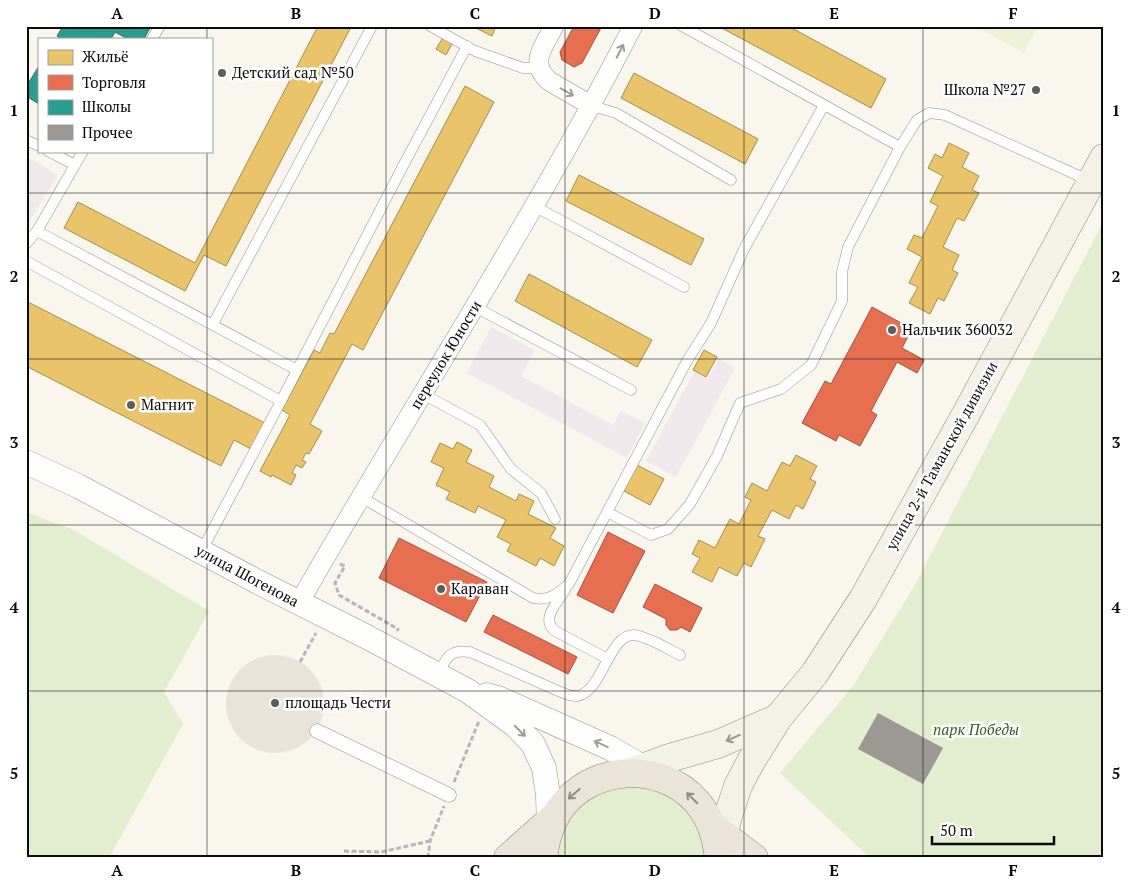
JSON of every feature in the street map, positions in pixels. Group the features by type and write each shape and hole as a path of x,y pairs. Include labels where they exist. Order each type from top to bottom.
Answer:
{"main road":[{"name":"улица 2-й Таманской дивизии","path":"718,844 738,786 778,718 815,673 863,599 966,414 1104,158"},
{"path":"508,858 551,823 567,800 580,789 596,780 613,774 646,773 778,718"},
{"path":"646,773 687,792 706,814 718,844 754,858"},
{"path":"544,858 551,823"}],"street":[{"path":"554,26 537,60 538,68 548,81 592,106"},
{"name":"переулок Юности","path":"299,603 592,106 633,26"},
{"name":"улица Шогенова","path":"26,462 78,486 468,691"},
{"path":"468,691 498,698 610,748 646,773"},
{"path":"468,691 514,725 533,744 544,768 551,823"},
{"path":"319,727 450,791"}],"lane":[{"path":"153,38 160,26"},
{"path":"213,324 372,26"},
{"path":"430,26 467,46 523,68 538,68"},
{"path":"682,26 900,148"},
{"path":"201,552 467,46"},
{"path":"608,659 555,631 549,625 548,617 569,584 687,362 711,323 744,249 824,105"},
{"path":"592,106 616,113 731,180"},
{"path":"607,512 651,535 668,529 690,504 717,456 740,403 781,389 811,365 842,301 842,272 848,247 900,148 917,120 929,113 945,115 1091,182"},
{"path":"26,140 38,146"},
{"path":"50,152 75,166"},
{"path":"26,244 38,231 83,152"},
{"path":"534,206 684,287"},
{"path":"38,231 297,370"},
{"path":"26,261 282,401"},
{"path":"475,307 631,390"},
{"path":"423,394 480,425 511,469 541,493 555,519"},
{"path":"361,497 533,598 544,600 558,593 569,584"},
{"path":"438,675 447,657 457,652 470,652 570,696 577,696 586,693 622,639 631,635 680,655"}],"path":[{"path":"335,561 345,566 335,583 338,595 398,629 394,636"},
{"path":"308,629 324,637"},
{"path":"300,662 316,633"},
{"path":"428,858 430,841 481,717"},
{"path":"344,851 381,852 430,841"}],"shaded area":[{"path":"26,156 58,175 26,227"},
{"path":"491,327 535,350 521,376 613,425 621,411 645,423 627,458 467,373"},
{"path":"719,359 735,368 676,477 646,461 694,372 708,379"},
{"name":"площадь Чести","path":"275,655 294,659 310,669 320,685 324,704 320,723 310,739 294,749 275,753 256,749 240,739 230,723 226,704 230,685 240,669 256,659"}],"green space":[{"path":"975,26 1038,26 1024,53"},
{"name":"парк Победы","path":"1104,220 1104,858 870,858 780,773 853,686 915,585"},
{"path":"26,512 74,530 209,611 164,692 183,724 109,858 26,858"},
{"path":"630,785 657,789 680,803 698,824 706,858 559,858 563,837 578,810 585,803 603,792"}],"building: Жильё":[{"path":"318,26 351,27 226,266 204,255 185,291 64,228 78,202 195,263"},
{"path":"472,26 496,26 492,36"},
{"path":"718,26 788,26 886,79 871,108"},
{"path":"444,36 453,42 446,55 436,49"},
{"path":"634,73 758,139 745,164 621,98"},
{"path":"465,86 494,102 363,350 352,344 310,424 322,431 309,454 306,453 302,460 306,462 302,468 296,465 292,473 296,475 291,485 272,475 271,477 260,471 290,415 282,410 314,350 320,353 330,333 334,334"},
{"path":"949,143 969,153 962,167 979,176 972,190 979,193 964,221 957,218 943,247 959,255 952,270 958,273 944,301 938,298 930,314 909,303 918,287 909,283 922,257 907,249 914,235 922,238 938,206 930,202 943,176 928,168 935,154 942,158"},
{"path":"579,175 704,239 691,265 566,201"},
{"path":"529,274 652,340 637,367 515,301"},
{"path":"26,301 265,423 251,449 234,440 221,466 26,366"},
{"path":"704,350 717,357 706,377 693,370"},
{"path":"457,442 472,450 466,462 494,476 489,487 516,501 519,494 534,501 528,514 556,528 550,538 564,546 554,566 540,558 536,566 507,551 511,544 497,537 506,520 478,506 475,513 446,499 450,492 436,485 444,468 431,462 440,443 453,449"},
{"path":"796,455 817,466 810,479 816,482 803,509 796,505 789,519 772,510 758,536 765,539 751,567 744,563 737,576 719,567 712,582 692,572 700,558 692,554 699,540 715,548 730,519 739,524 751,500 745,497 752,483 767,491 782,462 790,466"},
{"path":"637,465 664,479 650,505 624,491"}],"building: Торговля":[{"path":"574,26 602,26 582,63 574,67 562,60 560,52"},
{"path":"872,307 912,329 902,348 924,360 917,373 897,362 871,411 877,415 860,446 839,435 836,441 802,423 825,381 831,384"},
{"path":"608,532 645,551 613,613 577,595"},
{"path":"399,538 487,582 466,622 379,578"},
{"path":"655,584 702,608 690,632 681,627 677,630 670,630 666,625 666,619 643,607"},
{"path":"493,615 577,657 568,674 484,632"}],"building: Школы":[{"path":"63,26 151,26 145,38 126,38 115,32 112,38 60,38 57,36"},
{"path":"38,68 38,103 26,96 26,87"}],"building: Прочее":[{"path":"878,713 943,748 923,784 858,749"}],"place":[{"name":"Детский сад №50","path":"222,73"},
{"name":"Школа №27","path":"1036,90"},
{"name":"Нальчик 360032","path":"892,330"},
{"name":"Магнит","path":"131,405"},
{"name":"Караван","path":"441,589"},
{"name":"площадь Чести","path":"275,703"}]}
